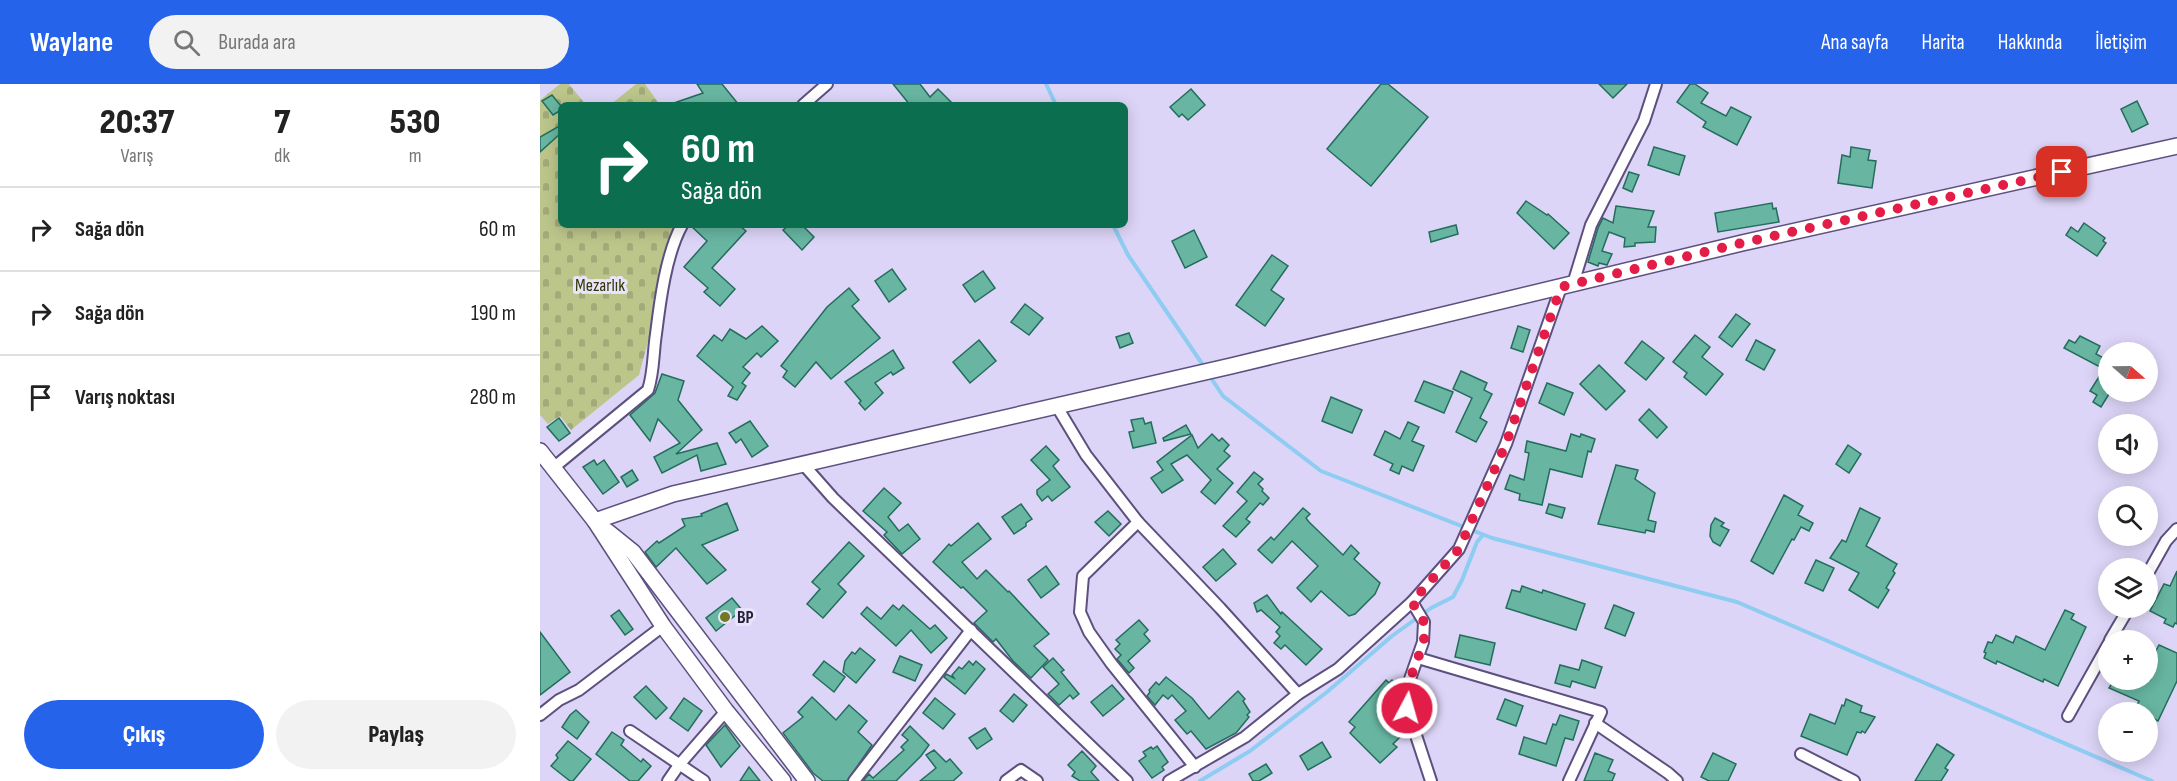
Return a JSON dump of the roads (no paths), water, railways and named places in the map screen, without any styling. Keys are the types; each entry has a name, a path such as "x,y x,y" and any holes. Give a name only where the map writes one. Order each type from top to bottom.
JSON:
{"main road":[{"path":"595,521 673,494 1232,366 1742,243 2177,146"},
{"path":"540,452 595,521 663,626 726,711 783,781"},
{"path":"595,521 633,552 807,781"}],"street":[{"path":"806,102 827,84"},
{"path":"1169,781 1245,737 1298,694 1338,669 1414,606 1459,549 1506,444 1591,225 1644,121 1656,84"},
{"path":"553,468 648,390 652,378 656,334 668,265 681,228"},
{"path":"1056,405 1086,455 1138,522 1298,694"},
{"path":"803,464 833,498 1127,781"},
{"path":"1138,522 1083,576 1080,612 1089,632 1111,663 1195,767"},
{"path":"2156,558 2166,541 2177,529"},
{"path":"1414,606 1424,622 1424,642 1410,679 1407,708 1431,781"},
{"path":"540,715 559,700 579,690 663,626"},
{"path":"854,781 971,630"},
{"path":"1418,658 1600,712 1569,781"},
{"path":"2068,716 2098,663"},
{"path":"668,781 726,711"},
{"path":"1596,723 1668,772 1677,781"},
{"path":"630,731 704,781"},
{"path":"1802,754 1854,781"},
{"path":"1006,781 1021,770 1037,781"}],"waterway":[{"path":"1046,84 1055,102"},
{"path":"1114,228 1128,255 1205,368"},
{"path":"1209,375 1223,396 1321,471 1492,538 1737,602 2152,781"},
{"path":"1200,781 1250,751 1327,692 1392,636 1431,608 1453,597 1477,542 1483,535"}],"place":[{"name":"BP","path":"725,617"}],"park label":[{"name":"Mezarlık","path":"600,285"}]}
